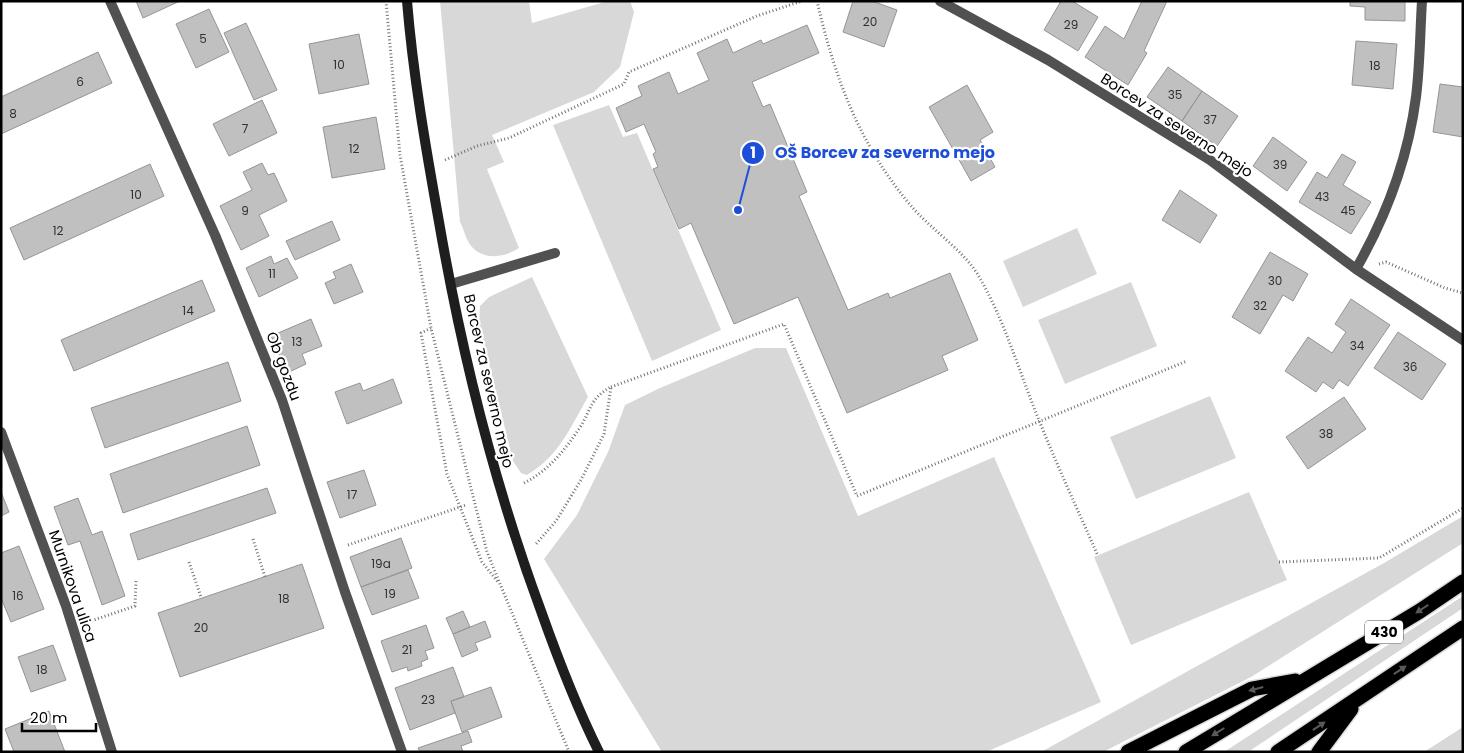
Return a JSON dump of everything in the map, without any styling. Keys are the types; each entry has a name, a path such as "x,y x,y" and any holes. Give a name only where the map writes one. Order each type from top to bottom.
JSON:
{"highway":[{"name":"430","path":"1186,752 1304,679 1420,611 1463,582"},
{"name":"430","path":"1278,752 1463,628"},
{"path":"1128,752 1252,689 1304,679"},
{"path":"1319,752 1360,698"}],"street":[{"name":"Ob gozdu","path":"110,1 215,234 283,403 402,752"},
{"name":"Borcev za severno mejo","path":"408,1 411,45 426,150 463,350 482,429 516,544 581,716 599,752"},
{"name":"Borcev za severno mejo","path":"940,1 1048,60 1210,160 1356,268 1463,340"},
{"path":"1356,268 1375,235 1404,159 1416,96 1422,1"},
{"path":"450,284 555,253"},
{"name":"Murnikova ulica","path":"1,432 73,627 112,752"}],"path":[{"path":"445,160 477,146 509,138 624,84 629,72 757,16 802,1"},
{"path":"817,1 828,50 864,140 890,181 929,226 958,252 977,274 1000,319 1040,422 1098,556"},
{"path":"1356,268 1386,262 1445,288 1463,293"},
{"path":"524,483 541,474 557,457 579,428 597,395 611,387 784,324 857,496 1187,361"},
{"path":"430,328 421,333 447,474 463,505 482,562 500,584"},
{"path":"532,548 556,521 581,480 604,434 611,387"},
{"path":"332,550 463,505"},
{"path":"1279,562 1379,558 1463,508"},
{"path":"253,539 265,578"},
{"path":"189,562 201,598"},
{"path":"73,627 135,606 136,581"}],"shaded area":[{"path":"440,1 529,1 532,23 608,1 630,1 634,12 620,67 594,92 492,135 504,162 487,169 519,248 508,254 489,256 477,251 468,242 460,222"},
{"path":"609,105 623,137 637,133 721,330 652,361 553,125"},
{"path":"1077,228 1097,274 1023,307 1003,261"},
{"path":"532,277 588,397 556,450 548,459 527,475 521,473 513,461 479,323 480,306 489,297"},
{"path":"1131,282 1157,346 1065,384 1038,320"},
{"path":"755,348 786,348 858,516 994,457 1101,702 986,752 662,752 544,559 577,515 608,452 625,405 660,388"},
{"path":"1210,396 1236,458 1136,499 1110,437"},
{"path":"1249,492 1287,580 1131,645 1094,557"},
{"path":"1463,516 1463,543 1251,677 1103,752 1041,752 1384,563"},
{"path":"1463,596 1463,608 1248,752 1224,752"},
{"path":"1463,727 1463,752 1424,752"}],"building":[{"path":"136,1 180,1 143,18"},
{"path":"853,1 872,1 897,10 884,47 843,32"},
{"path":"1061,1 1072,1 1098,17 1078,51 1044,30"},
{"path":"1142,1 1167,1 1144,51 1147,53 1128,85 1085,57 1105,26 1124,39"},
{"path":"1350,1 1405,1 1405,21 1365,20 1365,7 1350,6"},
{"path":"209,9 229,52 196,68 176,24"},
{"path":"246,23 277,90 254,100 224,33"},
{"path":"807,25 819,53 752,82 763,107 770,104 807,192 799,196 848,310 888,293 890,298 950,273 978,340 942,356 948,370 847,413 798,297 734,324 691,223 679,229 653,169 658,167 653,154 656,152 644,124 626,132 616,108 642,96 638,86 669,72 678,94 709,80 697,53 727,39 733,53 761,40 763,44"},
{"path":"359,34 369,84 319,94 309,44"},
{"path":"1356,41 1397,44 1393,89 1352,85"},
{"path":"98,52 112,83 1,134 1,97"},
{"path":"1168,67 1202,91 1182,121 1147,97"},
{"path":"1440,84 1463,87 1463,137 1433,132"},
{"path":"967,85 993,132 980,140 995,167 971,181 929,107"},
{"path":"1202,91 1238,116 1217,146 1182,121"},
{"path":"262,100 277,133 229,156 213,124"},
{"path":"376,117 385,169 332,178 323,127"},
{"path":"1273,137 1307,162 1287,191 1253,166"},
{"path":"1342,154 1356,162 1343,185 1371,202 1351,234 1299,202 1317,172 1327,178"},
{"path":"262,163 268,175 274,173 287,201 259,215 269,236 241,250 220,206 252,190 243,172"},
{"path":"150,164 164,196 24,260 10,228"},
{"path":"1180,190 1217,215 1200,243 1162,220"},
{"path":"332,221 340,240 295,260 286,241"},
{"path":"1270,252 1308,274 1293,301 1283,295 1260,334 1232,317"},
{"path":"271,256 274,264 287,258 298,278 259,297 246,268"},
{"path":"351,264 363,292 334,304 325,283 336,278 333,272"},
{"path":"202,280 215,311 74,371 61,340"},
{"path":"1351,299 1390,325 1348,386 1339,380 1333,389 1323,382 1316,392 1285,371 1308,337 1332,353 1346,332 1335,324"},
{"path":"311,319 322,346 302,354 306,364 287,373 271,336"},
{"path":"1398,332 1446,364 1422,400 1374,368"},
{"path":"228,362 241,401 105,448 91,408"},
{"path":"393,379 402,403 347,424 335,392 360,383 363,391"},
{"path":"1344,397 1366,429 1308,469 1286,437"},
{"path":"247,426 260,465 123,513 110,474"},
{"path":"364,470 376,505 340,518 327,482"},
{"path":"267,488 276,513 138,560 130,534"},
{"path":"1,492 9,512 1,516"},
{"path":"78,498 92,535 102,531 125,596 102,605 80,541 68,545 54,507"},
{"path":"401,538 412,568 361,587 350,557"},
{"path":"19,546 44,609 11,622 1,598 1,553"},
{"path":"302,564 324,628 180,677 158,613"},
{"path":"408,570 419,598 372,615 361,587"},
{"path":"463,611 470,627 453,634 446,618"},
{"path":"485,621 491,637 475,643 478,650 462,657 453,634"},
{"path":"426,625 434,648 425,651 428,659 421,662 422,666 408,671 407,667 392,672 381,641"},
{"path":"53,645 66,680 31,692 18,657"},
{"path":"453,667 464,697 451,701 455,713 410,730 395,688"},
{"path":"491,687 502,717 462,732 451,701"},
{"path":"49,711 65,752 14,752 5,729"},
{"path":"468,731 472,742 461,746 463,752 420,752 418,748"}],"place":[{"name":"OŠ Borcev za severno mejo","path":"738,210"}]}
